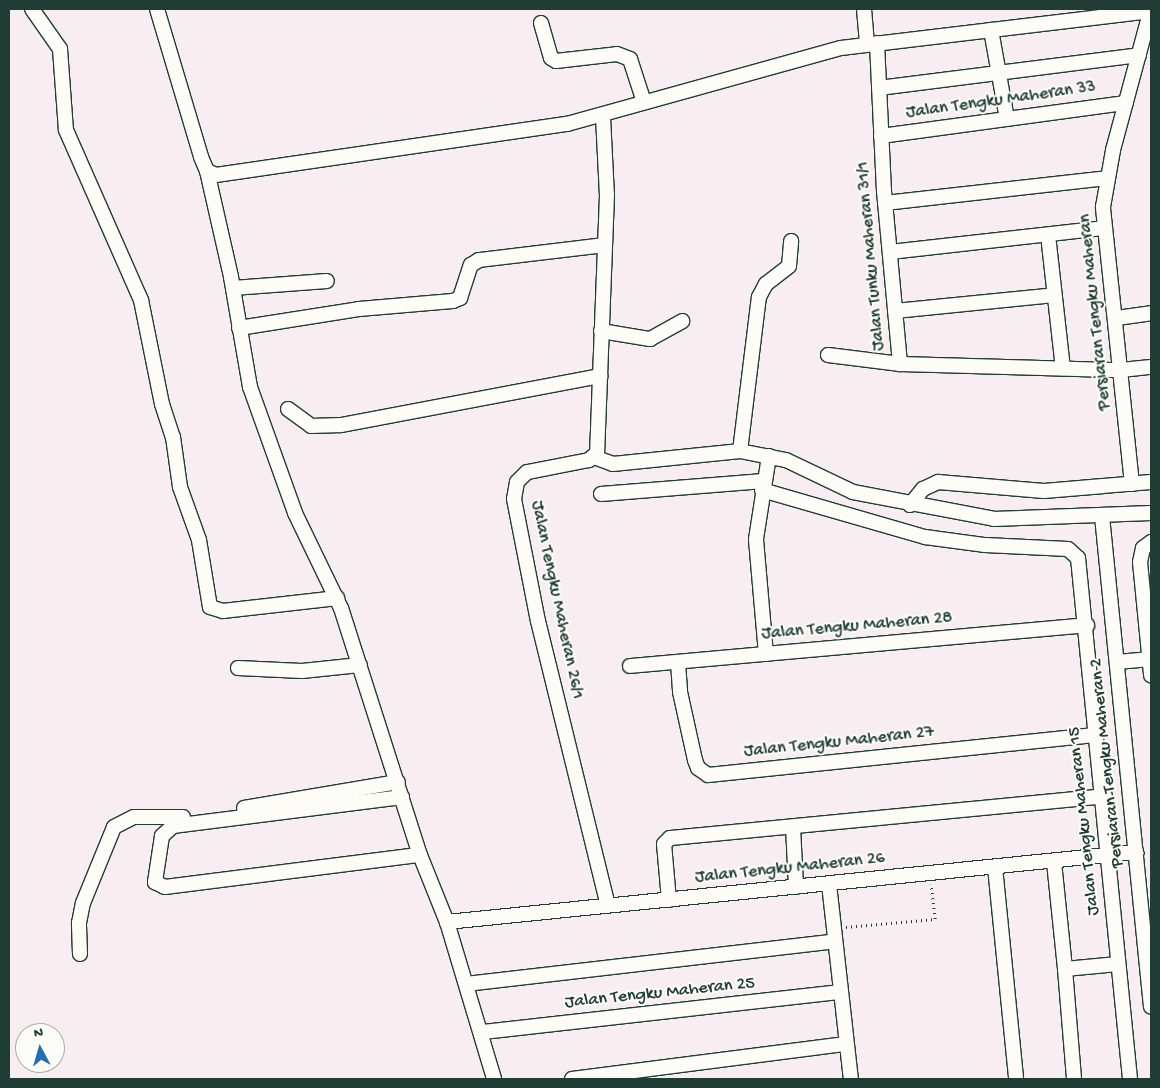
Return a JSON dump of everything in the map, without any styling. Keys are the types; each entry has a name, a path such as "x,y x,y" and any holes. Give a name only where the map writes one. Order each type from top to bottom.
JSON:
{"street":[{"path":"32,9 60,49 66,130 141,300 162,404 173,437 180,487 199,540 210,608 223,611 337,598"},
{"path":"157,9 207,171 233,288 250,387 295,514 337,598 420,855 447,922 483,1032 494,1079"},
{"name":"Jalan Tunku Maheran 31/1","path":"864,9 879,88 885,203 900,364 1121,370 1151,367"},
{"path":"207,171 222,175 322,162 603,117 644,102 741,73 872,44 991,30 1151,16"},
{"name":"Persiaran Tengku Maheran","path":"1132,484 1117,318 1103,228 1107,178 1138,55 1151,16"},
{"path":"541,22 550,58 556,61 617,54 630,59 644,102"},
{"path":"991,30 1007,119"},
{"path":"879,88 1138,55"},
{"name":"Jalan Tengku Maheran 33","path":"881,136 1126,103"},
{"path":"603,117 607,195 601,331 599,445 594,458 613,464 740,451 769,456 807,468 853,492 910,505 994,519 1151,513"},
{"path":"885,203 1107,178"},
{"path":"890,252 1103,228"},
{"path":"1048,235 1063,368"},
{"path":"740,451 759,297 766,284 789,266 791,241"},
{"path":"239,328 359,309 453,301 460,298 472,265 479,260 604,245"},
{"path":"233,288 327,281"},
{"path":"895,311 1054,296"},
{"path":"1117,318 1151,314"},
{"path":"601,331 650,338 682,321"},
{"path":"828,355 900,364"},
{"path":"288,409 311,426 332,426 600,376"},
{"path":"766,654 756,539 769,456"},
{"name":"Jalan Tengku Maheran 26/1","path":"594,458 527,472 517,482 514,499 538,621 608,906"},
{"path":"910,505 923,489 938,482 1007,490 1151,482"},
{"path":"601,494 763,485"},
{"name":"Jalan Tengku Maheran 15","path":"763,485 926,537 985,545 1068,548 1078,558 1087,625 1095,736 1105,796 1108,856 1130,1079"},
{"name":"Persiaran Tengku Maheran 2","path":"1102,516 1151,1007"},
{"path":"1151,542 1140,554 1147,596 1151,675"},
{"name":"Jalan Tengku Maheran 28","path":"630,666 1087,625"},
{"path":"1117,662 1151,659"},
{"name":"Jalan Tengku Maheran 27","path":"678,662 680,692 695,760 698,768 708,775 1095,736"},
{"path":"238,668 302,672 360,665"},
{"path":"80,954 79,923 83,903 120,822 134,817 189,817 398,782"},
{"path":"669,900 666,840 1105,796"},
{"path":"402,797 173,826 162,836 155,882 164,887 420,855"},
{"path":"793,827 796,887"},
{"name":"Jalan Tengku Maheran 26","path":"447,922 995,868 1136,852"},
{"path":"1054,862 1074,1079"},
{"path":"995,868 1016,1079"},
{"path":"829,884 850,1079"},
{"path":"466,984 835,941"},
{"path":"1065,969 1118,964"},
{"name":"Jalan Tengku Maheran 25","path":"483,1032 841,992"},
{"path":"572,1079 846,1044"}],"path":[{"path":"842,927 935,919 930,874"}]}
